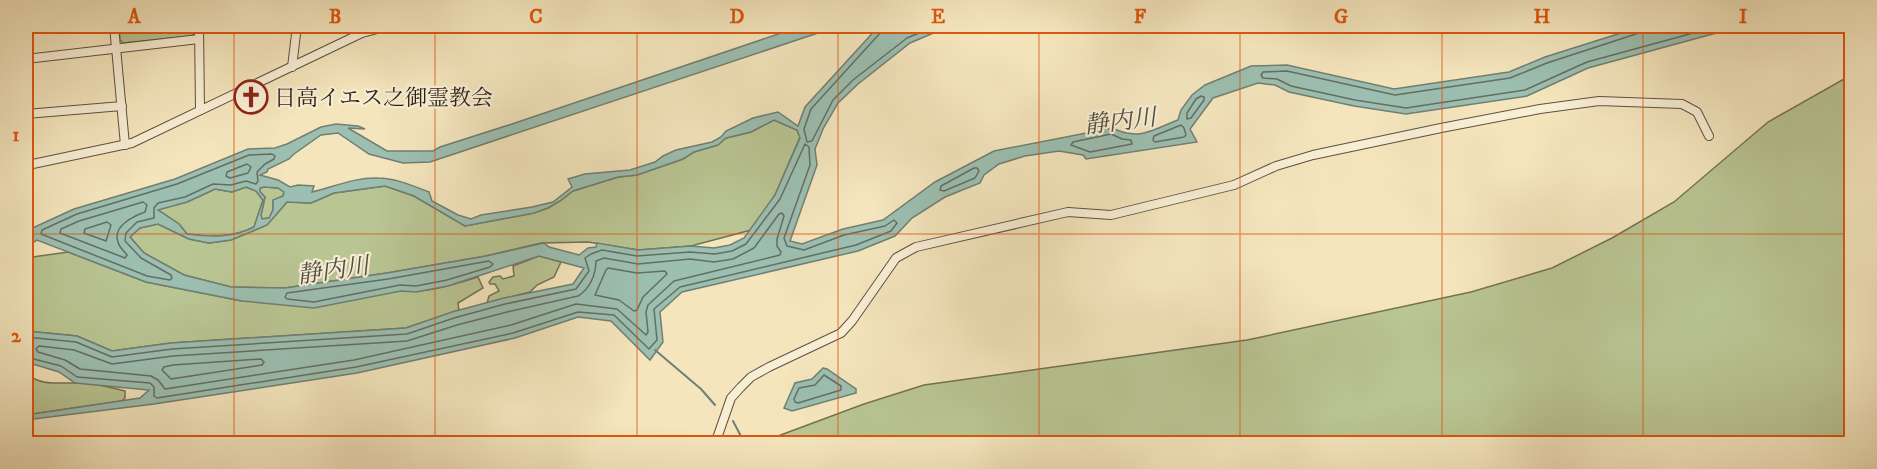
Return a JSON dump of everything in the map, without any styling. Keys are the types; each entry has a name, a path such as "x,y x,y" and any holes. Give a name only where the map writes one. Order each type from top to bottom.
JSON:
{"street":[{"path":"114,26 125,145"},
{"path":"199,26 200,110"},
{"path":"292,67 297,26"},
{"path":"26,137 27,166 125,145 362,33 390,26"},
{"path":"26,59 199,39"},
{"path":"715,444 731,398 751,377 841,333 896,258 916,247 1068,212 1111,215 1234,185 1276,166 1313,155 1540,109 1599,101 1682,104 1696,112 1709,136"},
{"path":"26,114 122,106"}],"green space":[{"path":"119,26 195,26 195,33 192,36 123,43 120,40"},
{"path":"1851,75 1851,443 769,443 778,436 864,404 924,385 1247,340 1471,292 1552,268 1612,238 1674,202 1768,122"},
{"path":"774,120 797,130 800,137 775,195 751,230 691,246 638,250 588,242 541,243 486,256 285,288 231,287 184,275 144,253 130,237 140,228 158,224 189,239 209,243 231,240 267,225 287,202 311,203 334,193 385,186 414,196 465,226 548,208 573,191 618,177 637,175 683,159 694,152 717,145 726,138 751,132"},
{"path":"246,187 256,191 263,200 254,227 230,235 187,234 179,224 157,209 187,202 215,189 232,192"},
{"path":"260,188 278,188 284,192 283,196 273,201 273,210 269,218 262,219 265,197 260,192"},
{"path":"68,252 146,282 242,301 430,290 478,277 483,288 458,303 459,310 406,328 171,343 112,351 77,336 26,331 26,258"},
{"path":"539,256 561,262 554,277 537,285 530,292 487,303 489,296 499,291 495,284 489,282 493,277 500,276 503,279 514,276 513,266"},
{"path":"26,372 38,381 88,383 125,391 125,398 122,401 26,415"}],"water":[{"path":"802,26 839,26 430,162 403,163 369,154 338,133 321,135 289,159 260,175 278,180 290,187 314,186 312,192 361,179 391,179 429,192 432,201 458,215 471,219 481,215 532,207 553,202 572,187 568,179 585,174 630,170 655,162 676,150 712,142 726,131 753,118 778,112 798,126 805,107 879,26 950,26 910,43 838,103 815,149 817,165 790,241 802,244 843,229 883,220 935,182 994,151 1112,128 1130,134 1146,133 1178,120 1181,110 1192,95 1205,85 1251,66 1287,65 1394,89 1509,72 1545,57 1643,26 1742,26 1588,68 1527,96 1406,114 1354,106 1289,92 1275,85 1258,83 1213,98 1190,129 1197,142 1086,159 1083,155 1059,151 1025,156 999,164 984,175 980,183 945,197 912,218 895,236 858,251 682,292 660,312 663,342 650,360 611,321 578,317 515,338 357,373 154,404 26,420 26,415 140,398 149,390 75,383 59,372 26,362 26,331 77,336 112,351 171,343 406,328 452,312 504,298 573,284 584,268 539,256 448,286 416,292 401,291 314,308 242,301 146,282 37,240 26,247 26,231 74,209 175,179 248,149 275,148 321,127 336,124 358,126 365,129 348,128 387,151 433,151","holes":["774,120 797,130 800,138 775,195 744,238 730,245 714,248 691,246 638,250 597,243 596,247 588,248 579,255 549,247 544,243 486,256 285,288 231,287 184,275 144,253 130,237 140,228 158,224 189,239 209,243 231,240 267,225 287,202 311,203 334,193 385,186 414,196 465,226 534,213 548,208 573,191 618,177 637,175 718,145 726,138 751,132","246,187 256,191 263,200 254,227 246,231 213,236 187,234 179,224 158,210 187,202 215,189 232,192","260,188 278,188 284,192 283,196 273,200 273,210 269,218 262,219 265,197 260,192"]},
{"path":"823,368 856,389 856,393 792,411 784,408 795,383 812,379"}],"waterway":[{"path":"655,350 701,389 715,405"},
{"path":"733,421 745,444"}],"place":[{"name":"日高イエス之御霊教会","path":"251,97"}],"water label":[{"name":"静内川","path":"1120,121"},
{"name":"静内川","path":"333,270"}]}
